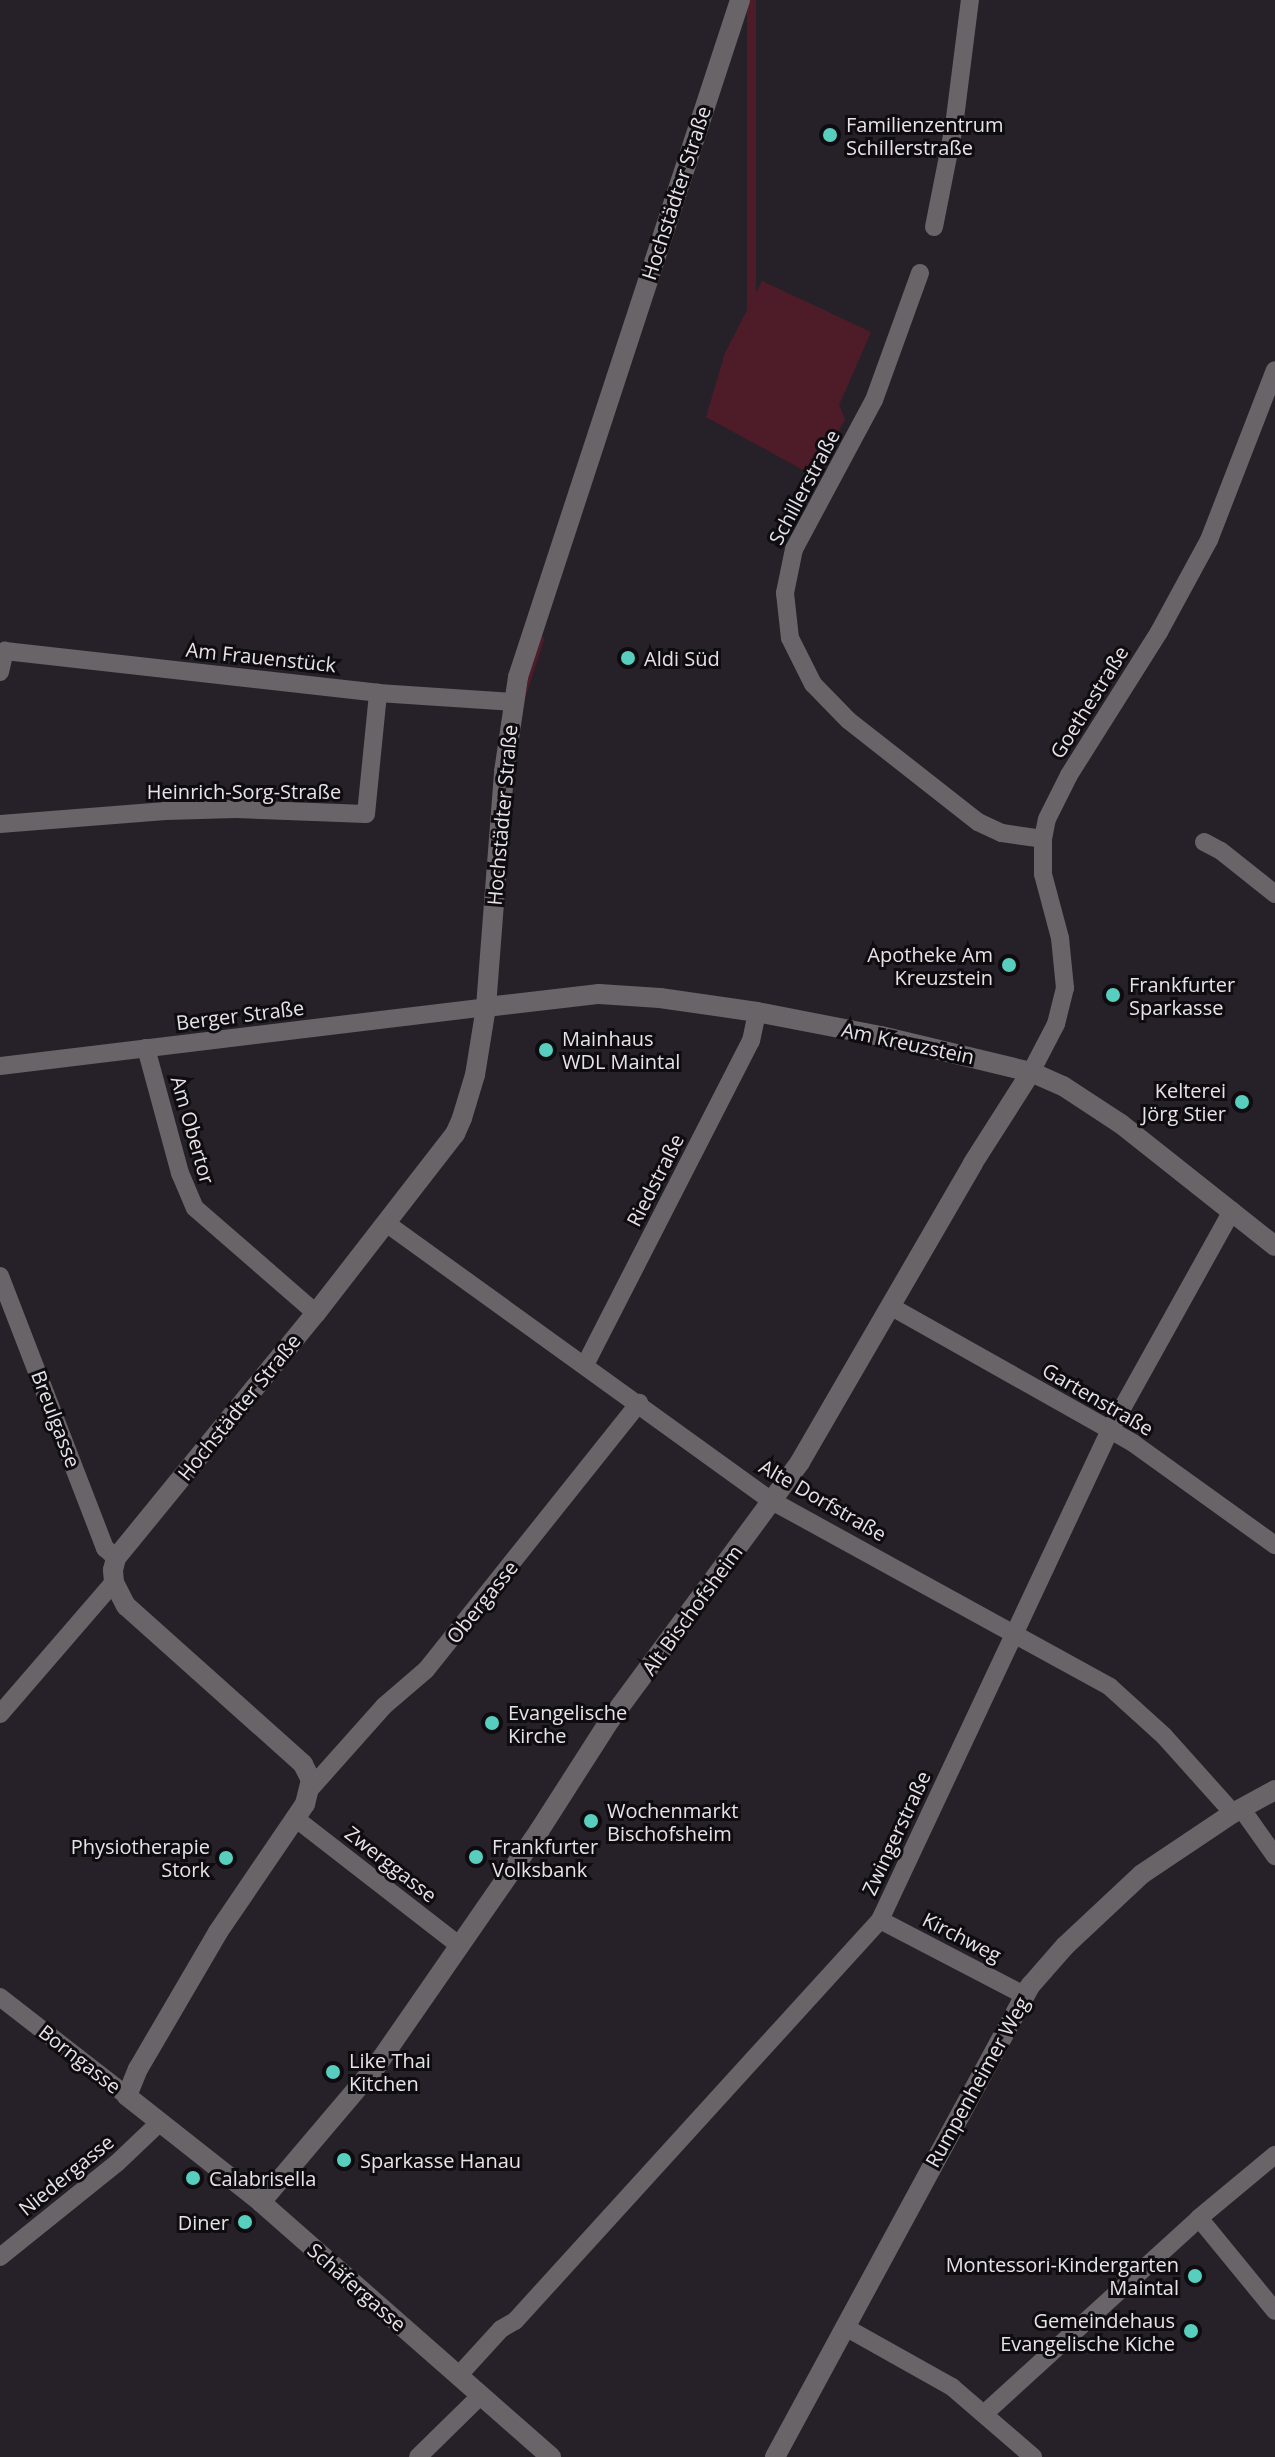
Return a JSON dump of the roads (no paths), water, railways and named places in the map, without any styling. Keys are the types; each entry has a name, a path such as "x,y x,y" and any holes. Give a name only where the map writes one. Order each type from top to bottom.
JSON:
{"street":[{"name":"Hochstädter Straße","path":"121,1552 316,1313 455,1134 475,1075 486,1007 512,702 547,579 740,0"},
{"path":"934,227 954,126 970,0"},
{"name":"Schillerstraße","path":"920,273 900,338 874,400 794,549 785,593 788,627 794,650 813,684 848,720 978,822 995,831 1043,839"},
{"name":"Goethestraße","path":"1031,1072 1056,1024 1065,988 1060,938 1046,892 1043,839 1053,805 1159,632 1209,540 1275,370"},
{"name":"Am Frauenstück","path":"0,672 5,651 378,693 512,702"},
{"name":"Heinrich-Sorg-Straße","path":"0,824 179,810 366,814 378,693"},
{"path":"1204,842 1221,851 1275,894"},
{"name":"Am Kreuzstein","path":"486,1007 599,994 757,1012 881,1036 1031,1072 1063,1086 1121,1124 1275,1246"},
{"name":"Berger Straße","path":"0,1066 486,1007"},
{"name":"Riedstraße","path":"585,1365 751,1041 757,1012"},
{"name":"Am Obertor","path":"146,1048 180,1173 195,1208 316,1313"},
{"name":"Alt Bischofsheim","path":"261,2202 377,2065 610,1720 800,1462 987,1139 1031,1072"},
{"name":"Zwingerstraße","path":"459,2375 501,2329 515,2321 880,1920 1110,1430 1232,1211"},
{"name":"Alte Dorfstraße","path":"386,1223 772,1501 1013,1632 1125,1698 1237,1810 1275,1856"},
{"name":"Breulgasse","path":"0,1276 5,1302 105,1548 121,1552"},
{"name":"Gartenstraße","path":"890,1306 1110,1430 1275,1545"},
{"name":"Obergasse","path":"127,2096 138,2069 218,1932 295,1818 311,1788 384,1706 426,1670 639,1403"},
{"path":"0,1714 114,1582 121,1552"},
{"path":"114,1582 126,1606 303,1764 309,1771 311,1788"},
{"name":"Rumpenheimer Weg","path":"775,2457 1024,1995 1065,1946 1142,1874 1237,1810 1275,1790"},
{"name":"Zwerggasse","path":"295,1818 460,1946"},
{"name":"Kirchweg","path":"880,1920 1024,1995"},
{"name":"Borngasse","path":"0,1997 127,2096 158,2124"},
{"name":"Schäfergasse","path":"158,2124 261,2202 551,2457"},
{"name":"Niedergasse","path":"0,2257 126,2155 158,2124"},
{"path":"985,2413 1199,2218 1275,2155"},
{"path":"1199,2218 1275,2311"},
{"path":"845,2327 931,2373 985,2413 1033,2457"},
{"path":"418,2457 481,2395"}],"place":[{"name":"Familienzentrum Schillerstraße","path":"830,135"},
{"name":"Aldi Süd","path":"628,658"},
{"name":"Apotheke Am Kreuzstein","path":"1009,965"},
{"name":"Frankfurter Sparkasse","path":"1113,995"},
{"name":"Mainhaus WDL Maintal","path":"546,1050"},
{"name":"Kelterei Jörg Stier","path":"1242,1102"},
{"name":"Evangelische Kirche","path":"492,1723"},
{"name":"Wochenmarkt Bischofsheim","path":"591,1821"},
{"name":"Frankfurter Volksbank","path":"476,1857"},
{"name":"Physiotherapie Stork","path":"226,1858"},
{"name":"Like Thai Kitchen","path":"333,2072"},
{"name":"Sparkasse Hanau","path":"344,2160"},
{"name":"Calabrisella","path":"193,2178"},
{"name":"Diner","path":"245,2222"},
{"name":"Montessori-Kindergarten Maintal","path":"1195,2276"},
{"name":"Gemeindehaus Evangelische Kiche","path":"1191,2331"}]}
